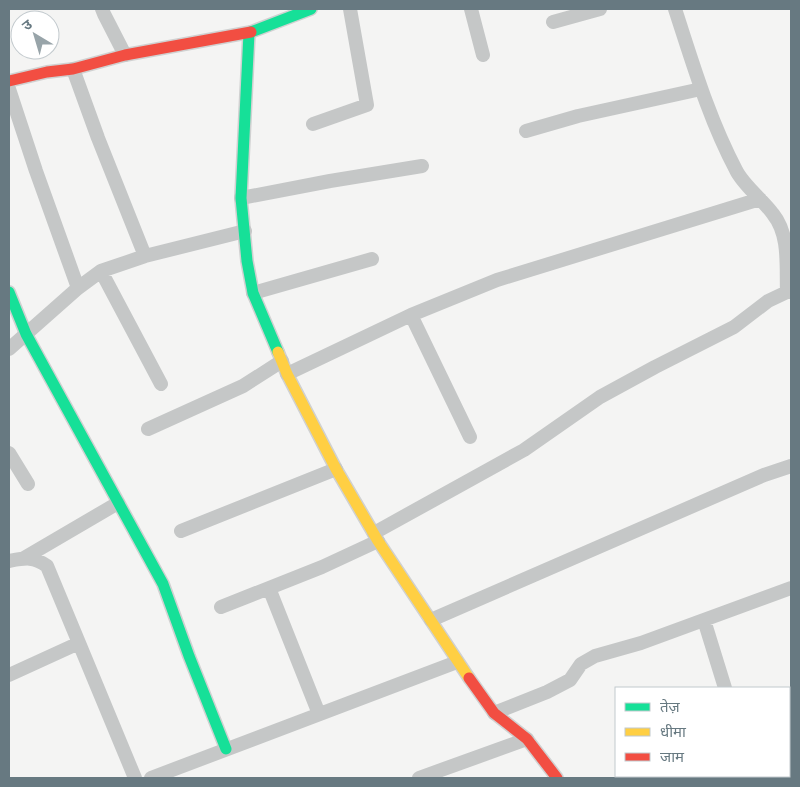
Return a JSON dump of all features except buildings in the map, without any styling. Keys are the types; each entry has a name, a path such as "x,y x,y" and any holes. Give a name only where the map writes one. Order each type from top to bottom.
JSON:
{"street":[{"path":"102,9 125,56"},
{"path":"313,124 367,106 350,9"},
{"path":"471,9 483,55"},
{"path":"553,22 600,9"},
{"path":"222,607 322,567 376,537 524,450 600,397 734,327 768,301 789,292 785,243 781,227 774,214 737,173 712,120 675,9"},
{"path":"9,82 48,72 74,69 125,56 249,33 306,10"},
{"path":"249,33 241,198 246,231 247,261 254,293 284,368 336,469 376,537 457,662 494,713 527,739 557,778"},
{"path":"74,69 98,138 145,256"},
{"path":"9,89 78,288"},
{"path":"526,131 578,116 701,89"},
{"path":"241,198 422,166"},
{"path":"148,429 284,368 497,280 760,199"},
{"path":"9,349 100,271 145,256 246,231"},
{"path":"254,293 372,259"},
{"path":"100,271 161,384"},
{"path":"9,292 26,334 163,584 226,749"},
{"path":"411,315 470,438"},
{"path":"9,453 28,484"},
{"path":"431,620 764,475 791,466"},
{"path":"181,532 336,469"},
{"path":"9,562 24,558 118,503"},
{"path":"24,558 38,560 46,566 134,778"},
{"path":"269,588 319,714"},
{"path":"494,713 547,692 570,680 582,664 595,656 641,643 791,588"},
{"path":"704,620 725,687"},
{"path":"9,675 79,643"},
{"path":"150,778 457,662"},
{"path":"419,778 527,739"}],"traffic: fast":[{"path":"251,32 311,9"},
{"path":"249,33 241,198 247,261 253,293 278,352"},
{"path":"9,292 26,334 163,584 226,749"}],"traffic: slow":[{"path":"278,352 287,374 336,469 378,541 469,678"}],"traffic: jam":[{"path":"9,81 47,72 73,69 125,55 251,32"},
{"path":"469,678 494,713 527,739 557,778"}]}
